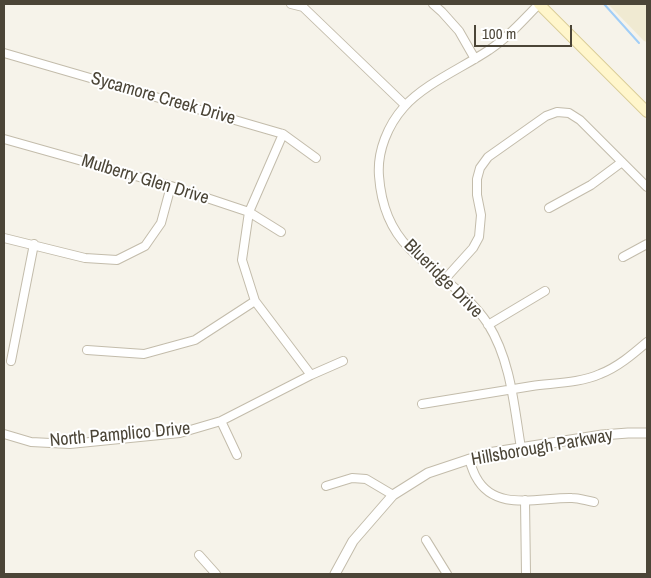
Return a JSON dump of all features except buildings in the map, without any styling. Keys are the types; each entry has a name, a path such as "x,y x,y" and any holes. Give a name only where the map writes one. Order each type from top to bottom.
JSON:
{"main road":[{"path":"539,4 647,112"}],"street":[{"path":"291,4 303,7 406,105"},
{"path":"433,4 459,30 475,59"},
{"name":"Blueridge Drive","path":"521,448 512,389 505,363 488,325 465,296 408,248 397,233 389,220 382,197 379,172 382,147 388,132 406,105 431,85 503,40 539,4"},
{"name":"Sycamore Creek Drive","path":"4,53 284,134 316,158"},
{"path":"445,279 474,248 479,237 481,214 477,195 477,179 480,168 488,157 546,116 558,112 568,113 580,120 647,187"},
{"path":"284,134 249,212 242,260 255,301 311,374"},
{"name":"Mulberry Glen Drive","path":"4,139 171,186 249,212 281,232"},
{"path":"549,208 591,185 622,162"},
{"path":"4,238 85,258 117,260 145,246 161,223 171,186"},
{"path":"11,361 34,244"},
{"path":"623,257 647,244"},
{"path":"488,325 545,291"},
{"path":"87,350 144,354 195,340 255,301"},
{"path":"422,404 584,379 599,375 627,359 647,342"},
{"name":"North Pamplico Drive","path":"4,434 31,442 70,444 180,433 221,421 311,374 343,361"},
{"path":"221,421 237,455"},
{"name":"Hillsborough Parkway","path":"335,574 353,542 393,495 428,473 488,454 602,435 647,433"},
{"path":"469,459 483,487 499,498 508,500 573,498 594,502"},
{"path":"326,486 352,478 366,479 393,495"},
{"path":"525,500 526,574"},
{"path":"426,540 446,574"},
{"path":"199,556 216,574"}],"shaded area":[{"path":"608,4 647,4 647,42 644,41"}],"waterway":[{"path":"604,4 639,43"}]}
